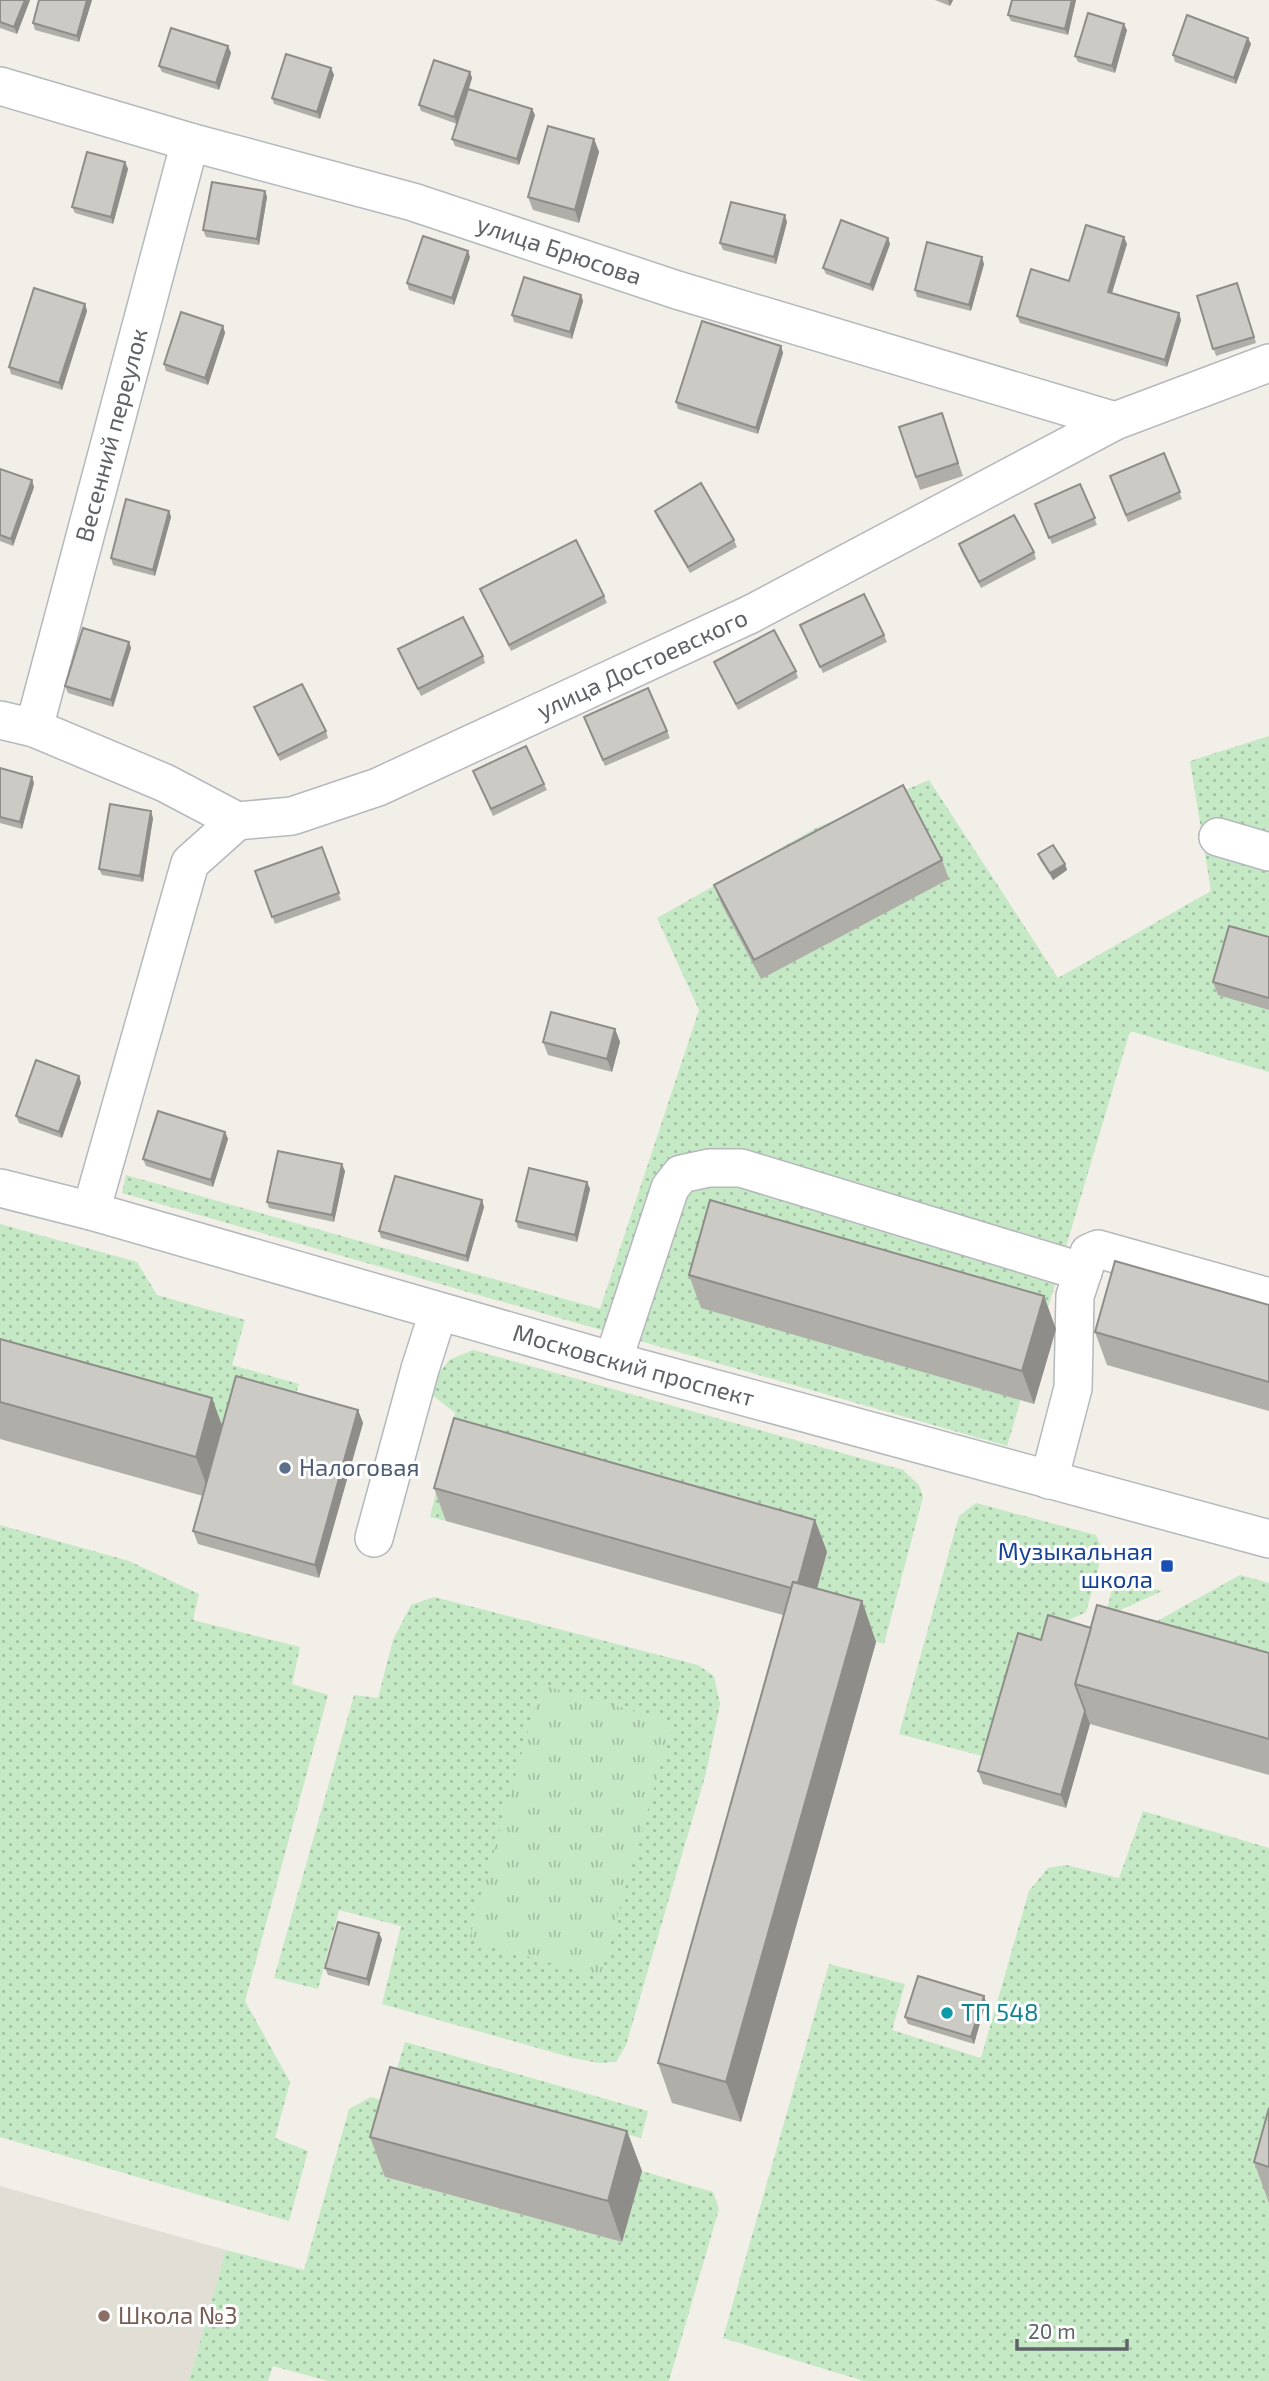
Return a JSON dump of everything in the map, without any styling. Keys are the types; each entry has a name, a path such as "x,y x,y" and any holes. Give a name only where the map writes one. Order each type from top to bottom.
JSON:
{"street":[{"name":"улица Брюсова","path":"0,86 190,142 413,202 677,290 1115,421"},
{"name":"Весенний переулок","path":"17,724 190,142"},
{"name":"улица Достоевского","path":"237,821 292,816 378,787 751,614 1115,421 1269,363"},
{"path":"17,724 165,783 237,821 190,863 91,1211"},
{"path":"1218,837 1269,852"},
{"path":"613,1362 670,1188 681,1174 709,1168 741,1168 1083,1272"},
{"name":"Московский проспект","path":"0,1188 91,1211 613,1362 1269,1539"},
{"path":"1049,1479 1073,1388 1075,1296 1089,1253 1098,1249 1269,1297"},
{"path":"374,1538 438,1312"}],"shaded area":[{"name":"Школа №3","path":"0,2186 226,2250 189,2381 0,2381"}],"green space":[{"path":"1269,736 1269,1072 1130,1031 1007,1446 122,1193 126,1175 600,1309 699,1010 657,918 816,828 929,780 1058,978 1211,891 1190,761"},
{"path":"0,1224 137,1262 157,1295 245,1320 232,1365 299,1384 293,1403 227,1439 0,1375"},
{"path":"473,1350 903,1470 919,1485 923,1497 884,1644 808,1622 827,1552 466,1451 446,1521 430,1517 455,1413 426,1390 449,1360"},
{"path":"976,1503 1096,1535 1103,1551 1086,1612 1052,1628 990,1758 899,1734 959,1516"},
{"path":"0,1525 129,1561 199,1594 193,1620 300,1647 292,1684 328,1695 245,2001 290,2082 275,2138 308,2151 289,2221 0,2137"},
{"path":"1240,1575 1269,1583 1269,1690 1112,1646"},
{"path":"1115,1578 1162,1591 1105,1617"},
{"path":"434,1597 698,1665 714,1676 720,1704 706,1773 626,2045 616,2062 599,2063 573,2058 382,2004 401,1926 339,1910 318,1989 274,1978 354,1695 378,1698 393,1640 411,1605"},
{"path":"541,1685 673,1722 600,1977 469,1940"},
{"path":"1143,1811 1269,1848 1269,2381 864,2381 723,2338 829,1964 905,1984 892,2030 981,2058 1029,1891 1048,1868 1066,1865 1119,1878"},
{"path":"405,2042 648,2111 641,2138 396,2072"},
{"path":"371,2097 404,2107 385,2177 622,2242 642,2171 713,2192 719,2209 669,2381 328,2381 273,2366 268,2381 189,2381 226,2250 304,2270 349,2109"}],"building":[{"path":"0,0 25,0 14,27 0,22"},
{"path":"39,0 87,0 77,36 33,23"},
{"path":"1012,0 1072,0 1065,29 1008,15"},
{"path":"1088,13 1124,24 1112,66 1075,56"},
{"path":"1187,15 1248,38 1234,78 1173,55"},
{"path":"171,28 228,46 216,83 159,66"},
{"path":"286,54 331,68 317,112 272,98"},
{"path":"434,60 470,72 454,117 419,105"},
{"path":"468,89 532,109 517,159 452,139"},
{"path":"548,126 594,139 575,210 528,197"},
{"path":"87,152 125,162 111,217 72,207"},
{"path":"212,182 265,191 257,239 203,230"},
{"path":"731,202 785,215 774,257 720,243"},
{"path":"841,220 888,238 870,285 823,268"},
{"path":"1086,225 1124,237 1108,292 1179,313 1165,360 1017,316 1031,269 1069,281"},
{"path":"423,236 468,251 452,298 407,283"},
{"path":"927,242 982,257 969,305 915,290"},
{"path":"524,277 581,295 570,332 512,315"},
{"path":"1237,283 1254,337 1213,349 1197,296"},
{"path":"34,288 85,304 59,383 9,367"},
{"path":"181,312 223,326 205,378 164,364"},
{"path":"702,321 781,346 756,428 676,402"},
{"path":"942,413 958,463 916,477 899,427"},
{"path":"1164,453 1180,492 1126,515 1110,476"},
{"path":"0,469 32,480 11,539 0,535"},
{"path":"701,483 734,540 688,567 655,511"},
{"path":"1080,484 1095,518 1049,538 1035,504"},
{"path":"126,499 169,511 153,570 111,558"},
{"path":"1014,515 1034,552 979,582 959,544"},
{"path":"576,540 604,596 509,645 480,589"},
{"path":"864,594 884,635 820,667 800,625"},
{"path":"463,617 483,656 418,689 398,649"},
{"path":"83,628 129,642 111,700 65,686"},
{"path":"774,630 796,671 736,704 714,662"},
{"path":"302,684 326,731 278,755 254,707"},
{"path":"648,688 667,731 603,760 584,717"},
{"path":"526,746 544,784 491,809 473,771"},
{"path":"0,768 32,777 20,822 0,817"},
{"path":"903,785 942,860 754,960 714,885"},
{"path":"110,804 151,811 140,876 99,869"},
{"path":"1053,845 1065,864 1050,873 1038,854"},
{"path":"322,847 339,893 272,917 255,871"},
{"path":"1229,926 1269,937 1269,998 1213,982"},
{"path":"551,1012 615,1029 607,1059 543,1042"},
{"path":"36,1060 79,1076 59,1132 16,1116"},
{"path":"158,1111 225,1132 211,1180 143,1159"},
{"path":"278,1151 342,1164 332,1215 267,1202"},
{"path":"529,1168 587,1182 575,1235 516,1221"},
{"path":"395,1176 482,1200 466,1256 379,1231"},
{"path":"710,1200 1044,1296 1022,1371 689,1275"},
{"path":"1115,1261 1269,1305 1269,1382 1095,1332"},
{"path":"0,1339 212,1398 196,1457 0,1402"},
{"name":"Налоговая","path":"236,1376 358,1410 315,1565 193,1531"},
{"path":"454,1418 815,1520 798,1583 793,1582 791,1588 434,1488"},
{"path":"793,1582 862,1601 726,2082 658,2063"},
{"path":"1097,1605 1269,1653 1269,1739 1075,1684"},
{"path":"1048,1615 1091,1628 1075,1684 1085,1711 1061,1795 978,1771 1018,1633 1041,1640"},
{"path":"338,1922 379,1933 367,1979 325,1968"},
{"name":"ТП 548","path":"918,1976 984,1996 971,2037 905,2017"},
{"path":"390,2067 627,2131 608,2201 370,2137"},
{"path":"1269,2108 1269,2167 1254,2162"}],"place":[{"name":"Налоговая","path":"285,1468"},
{"name":"Музыкальная школа","path":"1167,1566"},
{"name":"ТП 548","path":"947,2013"},
{"name":"Школа №3","path":"104,2316"}]}
